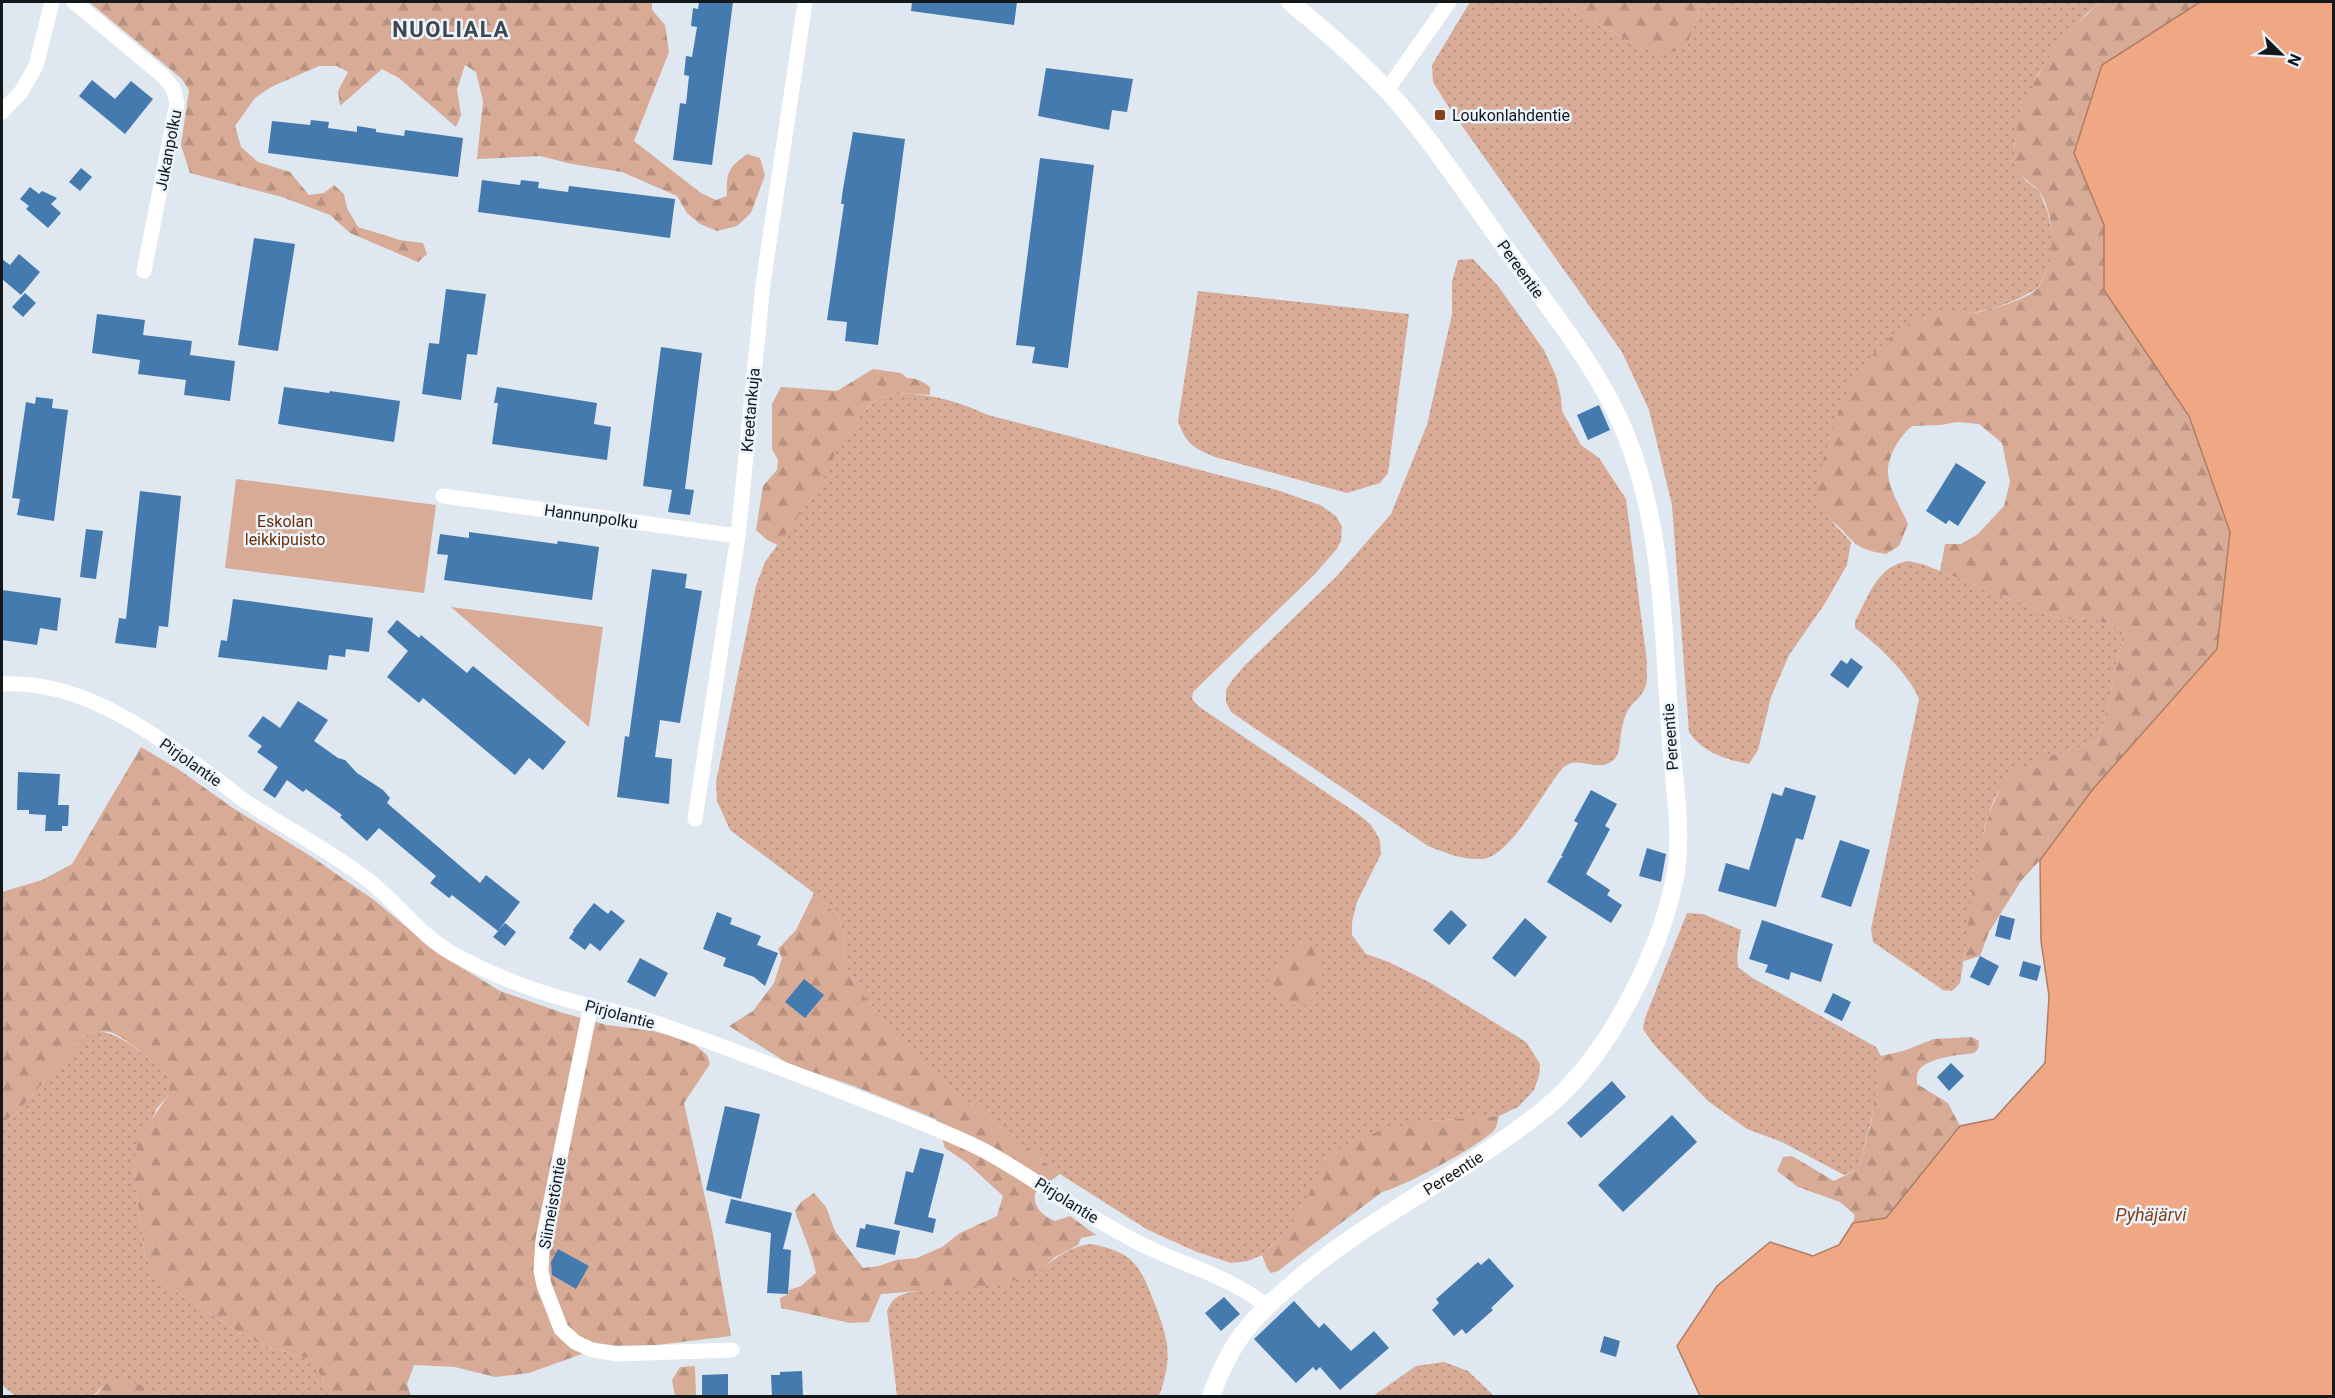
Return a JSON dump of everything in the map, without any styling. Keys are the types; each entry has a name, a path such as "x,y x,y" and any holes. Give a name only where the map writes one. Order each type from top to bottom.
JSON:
{"street":[{"path":"2,112 21,92 36,66 52,2"},
{"name":"Jukanpolku","path":"74,2 163,76 173,88 177,103 144,271"},
{"name":"Kreetankuja","path":"695,819 738,536 762,284 805,2"},
{"name":"Pereentie","path":"1211,1396 1228,1357 1242,1335 1267,1306 1352,1236 1469,1164 1527,1123 1566,1090 1594,1057 1634,988 1664,916 1676,867 1677,830 1665,645 1654,544 1644,490 1625,433 1603,390 1572,340 1439,155 1387,90 1358,59 1290,2"},
{"path":"1387,90 1449,2"},
{"name":"Hannunpolku","path":"443,496 738,536"},
{"name":"Pirjolantie","path":"2,684 29,684 58,689 110,709 205,771 245,801 335,856 378,888 408,919 442,948 471,963 556,996 651,1021 720,1045 957,1137 1137,1242 1178,1261 1220,1276 1248,1291 1267,1306"},
{"name":"Siimeistöntie","path":"591,1005 543,1240 541,1270 549,1300 561,1329 567,1336 592,1350 618,1354 732,1350"}],"green space":[{"path":"89,2 652,2 652,10 665,25 669,52 634,141 701,193 716,200 727,196 728,176 732,167 747,154 760,158 765,175 751,213 737,226 717,231 700,224 687,213 677,196 622,172 540,156 477,159 483,101 476,72 465,65 457,90 461,115 456,127 399,78 382,69 340,106 338,91 348,72 337,66 319,66 271,87 255,98 235,126 241,147 258,162 290,172 309,195 324,193 334,185 344,194 347,208 358,227 400,240 423,243 427,254 418,262 350,233 330,215 282,197 190,173 181,145 189,90 182,79"},
{"path":"1470,2 1558,2 1636,45 1686,48 1703,2 2102,2 2086,14 2057,46 2038,74 2014,145 2017,169 2025,180 2039,191 2048,213 2053,241 2050,263 2038,288 2018,299 1995,308 1964,315 1933,313 1823,512 1851,542 1847,565 1824,605 1789,655 1771,697 1758,750 1749,764 1708,750 1689,732 1672,505 1649,410 1622,352 1433,82 1432,65"},
{"path":"1558,2 1703,2 1686,48 1663,54 1636,45"},
{"path":"2102,2 2200,2 2102,65 2074,153 2104,225 2104,290 2189,416 2230,532 2217,649 2093,789 2040,860 2021,881 1989,932 1980,956 1964,961 1978,861 1991,808 2001,788 2013,774 2044,758 2098,740 2105,719 2124,631 2088,618 2062,620 1940,571 1945,544 1961,544 1978,534 2004,506 2010,482 2002,443 1979,424 1957,422 1912,426 1902,437 1893,450 1888,473 1892,491 1908,524 1899,546 1886,554 1868,550 1853,542 1826,516 1818,501 1818,483 1821,465 1840,408 1862,368 1883,344 1908,325 1931,313 1980,312 2025,297 2039,287 2050,255 2050,221 2048,210 2039,191 2021,175 2017,168 2014,155 2015,139 2032,88 2049,57 2072,28"},
{"path":"1473,259 1498,286 1544,350 1556,376 1562,411 1581,445 1599,458 1626,499 1647,662 1646,685 1626,714 1619,751 1615,759 1605,765 1568,764 1556,777 1516,834 1504,847 1482,859 1461,857 1428,846 1231,712 1226,702 1226,690 1245,665 1336,577 1391,514 1427,425 1452,314 1452,281 1458,260"},
{"path":"1198,291 1409,314 1388,473 1380,483 1347,493 1215,457 1201,451 1187,440 1178,421"},
{"path":"873,369 901,373 907,378 919,380 930,387 930,395 898,393 882,397 867,408 839,446 826,473 820,494 810,500 778,545 767,540 756,530 763,486 777,470 778,460 772,449 772,404 781,387 837,391"},
{"path":"898,393 944,399 988,415 1277,490 1320,505 1336,516 1342,527 1341,541 1336,550 1314,575 1193,692 1192,699 1198,706 1371,825 1380,840 1381,854 1357,902 1352,922 1352,935 1366,954 1389,962 1429,982 1526,1042 1540,1064 1539,1076 1534,1090 1518,1107 1499,1116 1431,1121 1302,1208 1290,1228 1262,1255 1248,1261 1231,1263 1197,1252 1148,1230 1060,1174 938,1078 893,1034 856,985 844,962 845,941 839,917 814,893 730,830 717,801 716,782 756,586 765,562 819,491 834,453 848,431 872,404 887,395"},
{"name":"Eskolan leikkipuisto","path":"236,479 436,505 424,593 225,568"},
{"path":"1909,561 1925,565 2062,620 2088,618 2124,631 2105,719 2098,740 2047,758 2022,770 2002,787 1996,796 1984,830 1960,983 1952,991 1943,990 1873,942 1871,929 1919,699 1908,680 1891,660 1855,628 1855,621 1875,583 1882,575 1898,564"},
{"path":"451,607 603,627 589,727"},
{"path":"141,747 312,857 374,900 439,954 500,991 563,1013 607,1025 653,1031 679,1038 694,1044 707,1055 710,1064 684,1103 712,1229 731,1336 657,1345 604,1346 529,1373 495,1377 455,1367 414,1365 407,1384 411,1396 330,1396 313,1360 262,1345 240,1333 166,1285 155,1273 145,1256 134,1160 139,1138 167,1097 170,1087 169,1076 141,1052 110,1032 86,1035 16,1113 2,1123 2,892 42,880 72,864"},
{"path":"814,893 839,917 845,941 844,962 856,985 893,1034 938,1078 1060,1174 1035,1193 1035,1203 1042,1213 1055,1221 1070,1216 1096,1235 1081,1238 1078,1245 1055,1257 1042,1269 1021,1279 983,1286 881,1294 869,1322 850,1323 781,1308 780,1298 788,1294 789,1290 801,1286 816,1273 795,1211 801,1202 814,1193 826,1207 835,1231 863,1268 879,1266 896,1260 917,1258 942,1247 960,1233 997,1216 1003,1196 967,1163 945,1148 936,1119 851,1085 789,1064 729,1026 753,1011 774,983 782,958 778,949 796,930"},
{"path":"1687,913 1703,914 1741,930 1737,957 1738,967 1751,977 1876,1047 1881,1056 1879,1075 1871,1121 1858,1169 1844,1175 1782,1142 1747,1129 1708,1101 1655,1046 1643,1029 1645,1018"},
{"path":"1308,938 1319,956 1321,979 1308,1005 1287,1004 1274,993 1269,980 1275,968"},
{"path":"99,1031 118,1037 145,1055 169,1076 171,1087 167,1097 157,1108 134,1160 145,1256 155,1273 166,1285 240,1333 262,1345 313,1360 330,1396 164,1396 108,1381 93,1396 15,1396 2,1385 2,1123 16,1113 86,1035"},
{"path":"1972,1037 1979,1041 1978,1049 1974,1053 1937,1059 1918,1072 1917,1084 1948,1103 1960,1126 1886,1218 1853,1223 1855,1215 1840,1202 1798,1187 1777,1171 1783,1157 1792,1156 1834,1181 1858,1169 1871,1123 1881,1056 1903,1051 1934,1039"},
{"path":"1499,1116 1495,1129 1475,1145 1423,1174 1382,1192 1278,1271 1271,1273 1267,1268 1262,1255 1295,1220 1323,1166 1343,1147 1363,1137 1408,1125"},
{"path":"1091,1244 1117,1251 1126,1256 1139,1269 1149,1289 1166,1338 1168,1359 1159,1396 897,1396 887,1311 895,1299 907,1293 1042,1269 1065,1252"},
{"path":"1444,1362 1468,1371 1494,1396 1373,1396 1416,1366"},
{"path":"695,1366 696,1396 675,1396 672,1380 680,1367"},
{"path":"126,1379 164,1396 95,1396 108,1381"}],"water":[{"name":"Pyhäjärvi","path":"2200,2 2333,2 2333,1396 1700,1396 1677,1346 1717,1286 1770,1242 1813,1256 1839,1245 1853,1223 1886,1218 1960,1126 1994,1119 2045,1063 2049,996 2041,941 2040,860 2093,789 2217,649 2230,532 2189,416 2104,290 2104,225 2074,153 2102,65"}],"building":[{"path":"699,2 733,2 712,165 673,160 680,103 686,104 689,76 684,75 686,56 692,57 697,27 691,26 693,8 698,9"},
{"path":"912,2 1017,2 1014,25 911,11"},
{"path":"1046,68 1133,79 1127,112 1112,110 1109,130 1038,116"},
{"path":"92,80 115,99 131,81 153,99 125,134 79,96"},
{"path":"311,120 329,122 328,128 357,132 357,126 376,129 376,132 404,136 405,130 463,138 458,177 268,153 272,121 310,125"},
{"path":"853,132 905,139 878,345 845,341 847,322 827,320 844,204 841,204 843,189"},
{"path":"1040,158 1094,165 1068,368 1032,363 1035,347 1016,345"},
{"path":"81,168 92,177 80,191 69,182"},
{"path":"482,180 520,185 521,180 539,182 538,188 568,192 569,186 675,199 670,238 478,212"},
{"path":"30,187 39,194 42,191 57,198 51,204 61,213 48,228 26,209 29,206 20,199"},
{"path":"254,238 295,244 278,351 238,345"},
{"path":"19,254 40,272 21,295 2,279 2,259 10,265"},
{"path":"446,289 486,294 477,355 467,354 461,400 422,394 429,343 439,344"},
{"path":"25,293 36,303 23,317 12,307"},
{"path":"97,314 145,320 143,335 192,341 190,355 235,361 230,401 184,395 186,380 138,374 140,360 92,353"},
{"path":"661,347 702,353 685,489 694,490 690,515 668,512 672,490 643,486"},
{"path":"284,387 400,401 394,442 278,424"},
{"path":"497,387 597,403 594,424 611,427 607,460 492,444 498,403 494,403"},
{"path":"36,397 53,399 52,408 68,410 54,521 17,515 20,499 12,498 26,402 35,404"},
{"path":"1599,405 1610,430 1588,440 1577,415"},
{"path":"1956,463 1986,482 1958,526 1949,520 1946,524 1926,511"},
{"path":"140,491 181,496 168,627 159,626 156,648 115,643 119,618 126,619"},
{"path":"86,529 103,531 96,579 80,577"},
{"path":"469,532 557,544 558,541 599,547 592,600 444,580 448,555 437,554 440,534 469,538"},
{"path":"652,569 687,574 685,588 702,591 680,723 660,720 655,757 672,759 669,804 617,797 625,736 629,737"},
{"path":"2,590 61,598 57,631 40,628 37,645 2,640"},
{"path":"233,599 373,618 369,652 346,649 345,657 329,655 327,670 218,657 221,640 227,641"},
{"path":"397,620 419,638 421,635 467,673 473,666 566,742 543,770 529,758 515,775 423,698 419,703 387,677 408,651 387,632"},
{"path":"1851,658 1863,667 1848,688 1830,675 1841,660 1847,664"},
{"path":"298,701 328,720 314,741 338,758 345,760 357,773 383,790 390,798 387,803 480,883 486,875 520,902 498,931 452,895 449,898 430,883 436,876 379,828 367,841 340,817 342,815 306,789 303,792 287,780 275,798 263,790 278,767 257,752 262,746 248,736 263,716 280,728"},
{"path":"18,772 60,774 58,805 69,805 68,826 62,826 62,831 45,831 46,815 29,814 29,810 17,810"},
{"path":"1785,787 1816,796 1803,840 1796,838 1776,907 1718,891 1726,863 1749,870 1772,793 1782,796"},
{"path":"1591,790 1617,804 1605,826 1610,829 1586,874 1610,890 1607,895 1622,905 1611,923 1547,882 1563,856 1561,856 1578,823 1574,821"},
{"path":"1840,840 1870,850 1851,907 1821,897"},
{"path":"1647,848 1666,854 1661,882 1639,876"},
{"path":"594,903 608,914 611,910 625,921 600,951 590,943 585,950 569,938"},
{"path":"1451,910 1467,925 1449,945 1433,930"},
{"path":"717,912 732,918 730,924 761,936 757,945 778,953 765,986 754,977 723,966 726,958 703,949"},
{"path":"2000,915 2015,919 2010,940 1995,936"},
{"path":"1525,918 1547,937 1515,977 1492,958"},
{"path":"1762,920 1833,944 1821,982 1791,972 1789,980 1765,972 1768,965 1749,959"},
{"path":"505,923 516,932 505,946 493,937"},
{"path":"1980,956 1999,966 1989,986 1970,977"},
{"path":"640,958 668,973 655,997 627,982"},
{"path":"2023,961 2041,966 2037,981 2019,976"},
{"path":"804,979 824,995 805,1018 785,1002"},
{"path":"1833,993 1851,1002 1842,1021 1824,1012"},
{"path":"1951,1063 1964,1076 1949,1091 1937,1077"},
{"path":"1612,1081 1626,1097 1581,1138 1567,1123"},
{"path":"725,1106 760,1114 741,1199 706,1190"},
{"path":"1672,1115 1697,1142 1623,1212 1598,1185"},
{"path":"920,1148 944,1154 928,1217 936,1219 933,1233 894,1224 906,1171 913,1173"},
{"path":"731,1199 792,1213 783,1249 791,1250 788,1294 767,1293 771,1233 725,1223"},
{"path":"866,1224 900,1231 895,1255 856,1247 860,1228 865,1229"},
{"path":"558,1249 589,1266 576,1289 552,1275 551,1262"},
{"path":"1489,1258 1514,1286 1491,1308 1493,1310 1466,1334 1462,1329 1454,1336 1432,1310 1439,1303 1436,1299 1478,1262 1481,1265"},
{"path":"1224,1297 1240,1314 1221,1331 1205,1313"},
{"path":"1294,1301 1319,1328 1324,1323 1351,1351 1374,1331 1389,1348 1340,1390 1320,1367 1316,1371 1313,1367 1296,1383 1254,1339"},
{"path":"1604,1336 1620,1341 1616,1357 1600,1352"},
{"path":"802,1371 803,1396 772,1396 771,1375 780,1375 780,1372"},
{"path":"728,1374 728,1396 702,1396 702,1375"}],"place":[{"name":"Loukonlahdentie","path":"1440,115"}],"district":[{"name":"NUOLIALA","path":"451,29"}]}
